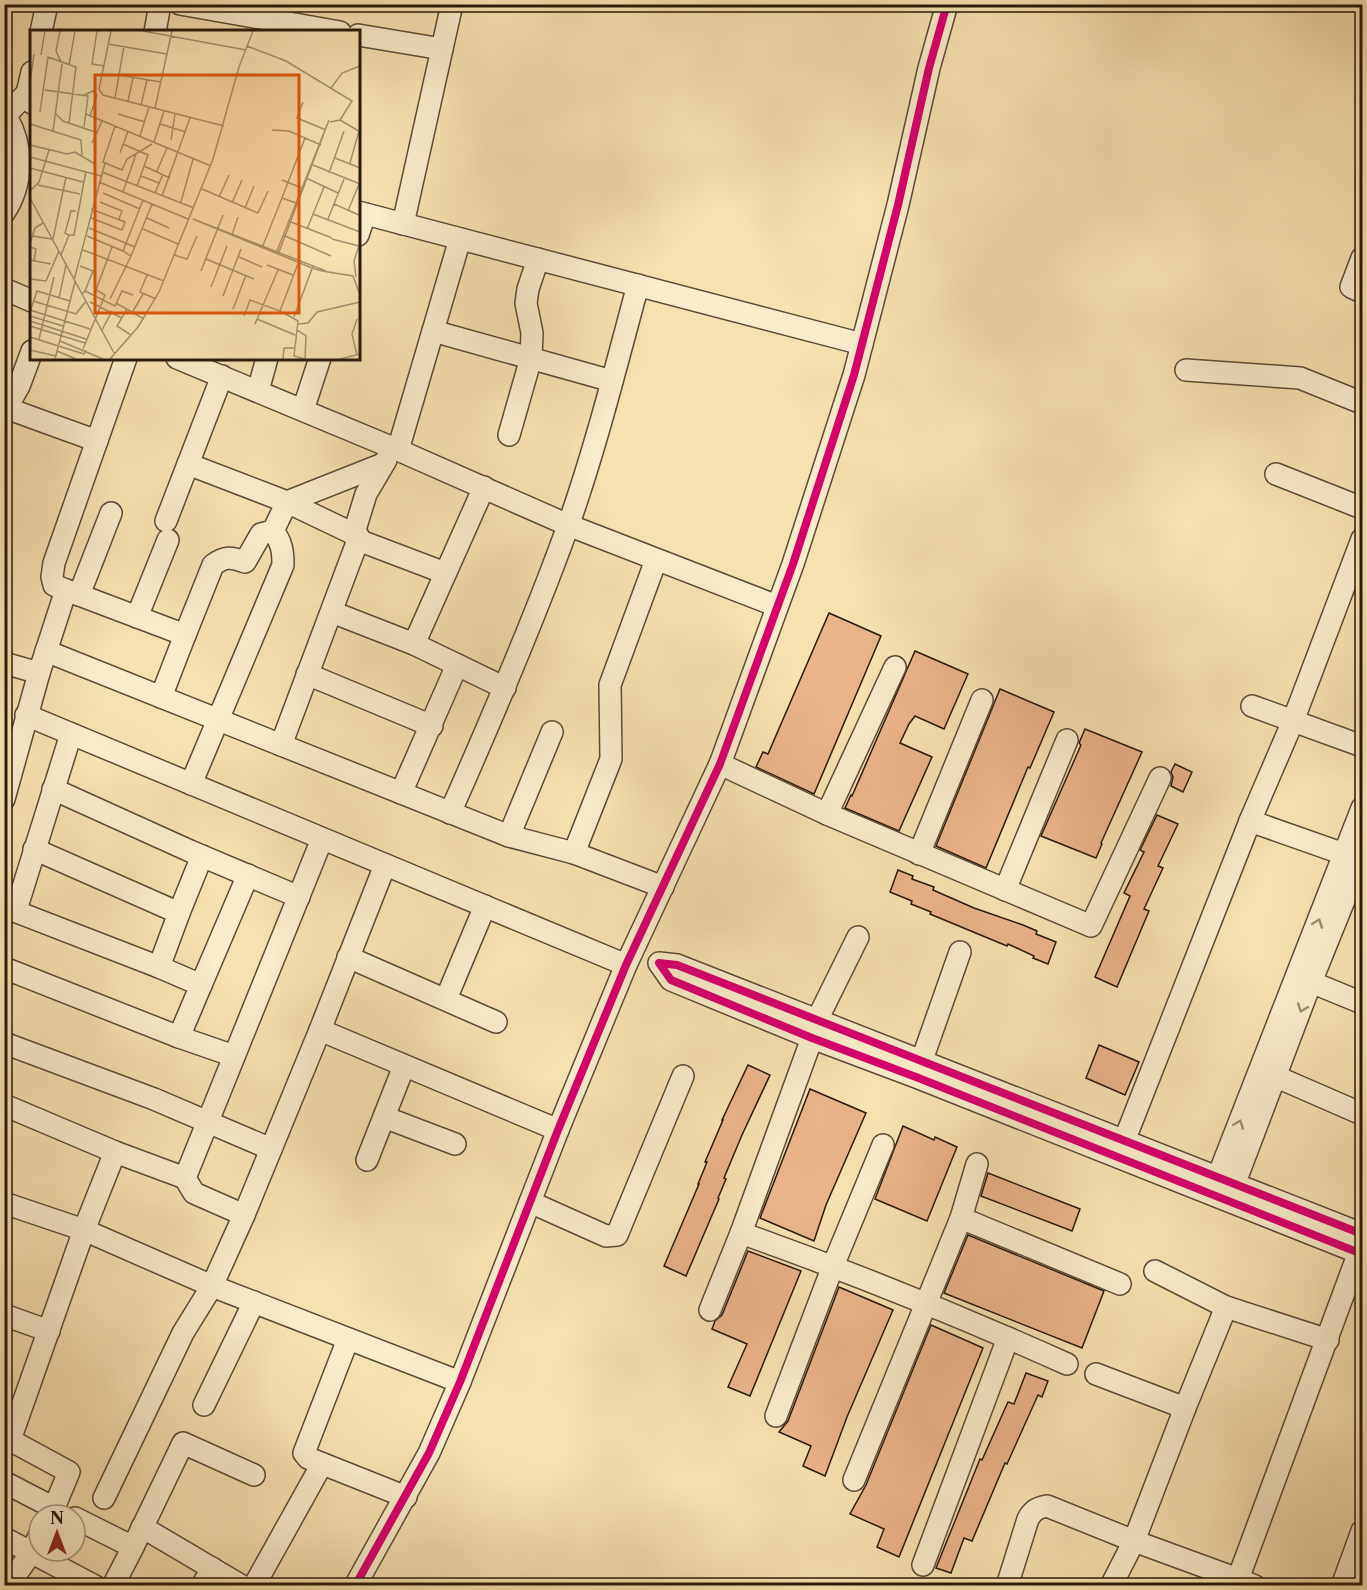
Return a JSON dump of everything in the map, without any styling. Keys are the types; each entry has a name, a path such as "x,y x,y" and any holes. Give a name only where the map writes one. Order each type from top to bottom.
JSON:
{"street":[{"path":"41,30 47,4"},
{"path":"155,30 160,4"},
{"path":"180,4 256,24 319,30"},
{"path":"403,224 452,4"},
{"path":"355,1586 429,1453 460,1382 558,1130 630,957 720,764 793,564 854,375 898,205 929,68 947,4"},
{"path":"360,34 442,49"},
{"path":"4,213 13,200 18,177 20,149 24,140 4,117 29,98"},
{"path":"362,213 862,344"},
{"path":"281,745 332,612 356,537 366,494 391,454 433,331 460,239"},
{"path":"1362,258 1351,287 1362,292"},
{"path":"509,435 531,358 532,333 526,303 538,259"},
{"path":"450,813 505,688 568,525 612,381 638,285"},
{"path":"4,289 30,300"},
{"path":"433,331 612,381"},
{"path":"30,354 12,383 5,410 97,441"},
{"path":"125,360 54,563 52,577 54,585 72,593 185,635"},
{"path":"182,360 303,410 391,454 484,487 568,525 777,606"},
{"path":"258,391 266,360"},
{"path":"303,410 319,360"},
{"path":"1186,370 1300,378 1362,403"},
{"path":"137,617 188,464 222,376"},
{"path":"273,531 287,502 391,454"},
{"path":"188,464 287,502 356,537 445,573"},
{"path":"1276,474 1362,508"},
{"path":"414,644 484,487"},
{"path":"4,799 46,651 111,513"},
{"path":"160,697 213,565 222,558 230,557 245,562 261,534 273,531"},
{"path":"191,784 282,565 280,540 273,531"},
{"path":"1120,1150 1250,821 1293,721 1362,539"},
{"path":"574,853 611,759 610,685 656,560"},
{"path":"332,612 414,644 505,688"},
{"path":"46,651 509,836 574,853 663,887"},
{"path":"4,663 39,673"},
{"path":"401,793 457,665"},
{"path":"828,814 895,667"},
{"path":"307,674 432,726"},
{"path":"920,854 982,700"},
{"path":"1252,706 1362,746"},
{"path":"26,715 485,906 630,957 659,963 671,980 815,1029 1120,1150 1225,1186 1362,1246 1246,1582 1047,1506 1037,1508 1028,1519 1007,1586"},
{"path":"509,836 552,732"},
{"path":"71,734 34,849 10,909 159,966 201,985"},
{"path":"1005,890 1068,740"},
{"path":"720,764 828,814 1091,926 1160,778"},
{"path":"53,789 299,897"},
{"path":"1225,1186 1306,974 1356,857 1362,808"},
{"path":"1250,821 1356,857"},
{"path":"185,1178 322,839"},
{"path":"34,849 179,913"},
{"path":"159,966 202,856"},
{"path":"104,1498 183,1333 212,1286 244,1215 385,865"},
{"path":"179,1037 248,875"},
{"path":"447,999 485,906"},
{"path":"710,1310 741,1233 815,1029 858,937"},
{"path":"919,1069 960,952"},
{"path":"348,957 496,1022"},
{"path":"4,968 179,1037 234,1056"},
{"path":"1306,974 1362,1003"},
{"path":"320,1030 558,1130"},
{"path":"4,1043 154,1099 271,1149"},
{"path":"367,1160 405,1065"},
{"path":"1268,1073 1362,1114"},
{"path":"530,1202 606,1236 617,1235 683,1076"},
{"path":"4,1105 185,1178 194,1193 244,1215"},
{"path":"384,1117 455,1144"},
{"path":"776,1416 833,1266 883,1145"},
{"path":"60,1503 69,1472 10,1440 84,1230 116,1152"},
{"path":"854,1480 961,1218 977,1164"},
{"path":"4,1203 84,1230 212,1286 460,1382"},
{"path":"961,1218 1120,1284"},
{"path":"741,1233 833,1266 1066,1364"},
{"path":"1155,1271 1226,1307 1328,1340"},
{"path":"204,1405 254,1302"},
{"path":"1111,1586 1134,1541 1226,1307"},
{"path":"4,1315 49,1331"},
{"path":"923,1565 1008,1338"},
{"path":"348,1339 304,1450 305,1456 406,1497"},
{"path":"1096,1374 1185,1408"},
{"path":"113,1586 183,1443 254,1475"},
{"path":"254,1586 322,1464"},
{"path":"4,1482 40,1503"},
{"path":"87,1522 138,1537 207,1577 242,1586"},
{"path":"1342,1586 1362,1531"},
{"path":"4,1538 27,1542"},
{"path":"8,1586 27,1556"},
{"path":"62,1563 95,1586"}],"building":[{"path":"829,613 881,636 814,794 756,767 763,752 768,754"},
{"path":"915,651 968,674 944,729 915,716 900,743 932,757 899,831 845,808"},
{"path":"1000,689 1054,712 1030,768 1028,767 986,868 936,846"},
{"path":"1085,729 1142,752 1096,858 1041,836 1081,745 1079,743"},
{"path":"1175,764 1192,772 1183,792 1171,786 1173,777 1171,772"},
{"path":"1157,815 1178,824 1158,866 1163,868 1144,909 1149,911 1117,987 1095,977 1130,896 1124,893 1144,852 1140,850"},
{"path":"898,870 913,876 912,879 934,887 933,890 974,908 1023,925 1037,931 1036,934 1056,942 1048,964 1008,944 1007,946 930,914 931,912 911,904 912,901 890,892"},
{"path":"1099,1045 1139,1062 1125,1095 1086,1078"},
{"path":"748,1065 770,1075 724,1178 726,1179 719,1199 686,1276 664,1266 699,1184 722,1120"},
{"path":"810,1089 866,1113 826,1205 814,1241 760,1218"},
{"path":"903,1126 934,1140 935,1137 957,1147 927,1221 875,1199"},
{"path":"988,1173 1080,1209 1072,1231 981,1196"},
{"path":"968,1235 1104,1291 1082,1348 944,1293"},
{"path":"748,1251 801,1271 750,1396 728,1387 747,1344 712,1329 715,1321 722,1315"},
{"path":"839,1287 893,1310 847,1417 825,1476 803,1466 811,1446 779,1432 788,1421"},
{"path":"931,1325 983,1348 899,1557 877,1547 884,1529 850,1514 866,1485"},
{"path":"1026,1373 1048,1381 1042,1397 1038,1395 1007,1464 1005,1463 972,1541 964,1538 951,1573 936,1568 980,1459 982,1460 1008,1402 1014,1404"}],"cycle path":[{"path":"355,1586 429,1453 460,1382 558,1130 626,965 720,764 793,564 854,375 898,205 929,68 947,4"},
{"path":"1362,1234 677,965 659,963 671,980 812,1038 1362,1254"}]}
